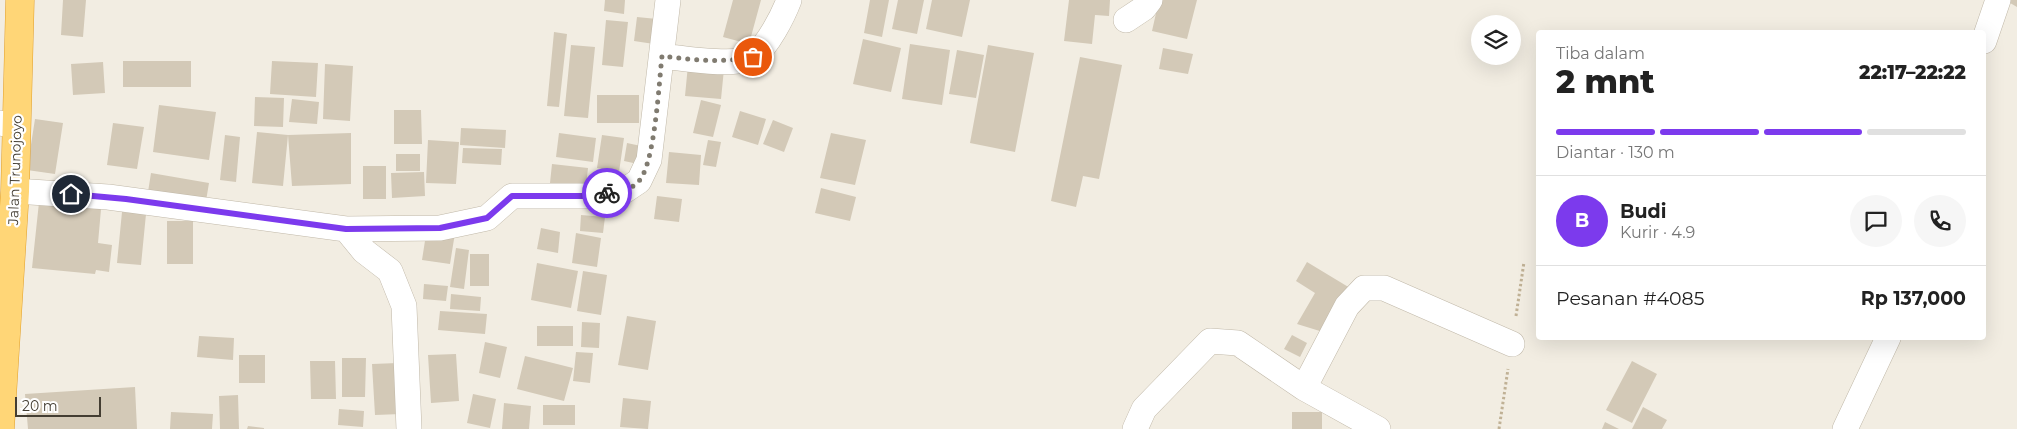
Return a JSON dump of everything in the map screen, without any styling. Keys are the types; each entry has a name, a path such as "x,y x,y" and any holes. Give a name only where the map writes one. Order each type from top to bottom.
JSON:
{"highway":[{"name":"Jalan Trunojoyo","path":"0,429 3,341 15,191 9,125 20,0"}],"street":[{"path":"15,191 108,197 346,229 440,228 487,218 512,196 590,196 624,191 639,181 649,160 668,0"},
{"path":"662,56 702,61 732,61 753,57 766,42 789,0"},
{"path":"1126,20 1144,8 1150,0"},
{"path":"1986,35 1998,0"},
{"path":"346,229 364,251 390,271 404,306 409,429"},
{"path":"1304,388 1347,306 1364,288 1384,288 1512,344"},
{"path":"1845,429 1887,340"},
{"path":"1135,429 1144,409 1210,341 1238,343 1304,388 1378,429"}],"building":[{"path":"63,0 86,0 83,37 61,35"},
{"path":"605,0 625,0 624,14 604,11"},
{"path":"733,0 761,0 749,44 723,37"},
{"path":"870,0 889,0 882,37 864,33"},
{"path":"898,0 924,0 917,34 892,29"},
{"path":"932,0 970,0 962,37 926,29"},
{"path":"1069,0 1110,0 1109,16 1095,15 1092,44 1064,41"},
{"path":"1159,0 1197,0 1187,39 1152,31"},
{"path":"2005,0 2017,0 2017,7"},
{"path":"637,17 657,19 654,44 634,41"},
{"path":"606,20 628,22 623,67 602,65"},
{"path":"554,32 567,34 559,107 547,106"},
{"path":"863,39 901,48 891,92 853,84"},
{"path":"910,44 950,50 942,105 902,99"},
{"path":"571,45 595,47 588,118 564,116"},
{"path":"988,45 1034,53 1015,152 970,143"},
{"path":"1163,48 1193,54 1188,74 1159,69"},
{"path":"957,50 984,55 976,98 949,94"},
{"path":"1080,57 1122,65 1099,179 1083,176 1076,207 1051,201"},
{"path":"123,61 191,61 191,87 123,87"},
{"path":"272,61 318,63 316,97 270,94"},
{"path":"103,62 105,93 73,95 71,64"},
{"path":"325,64 353,66 350,121 323,119"},
{"path":"688,65 724,69 721,99 685,96"},
{"path":"597,95 639,95 639,123 597,123"},
{"path":"255,97 284,98 283,127 254,126"},
{"path":"292,99 319,102 317,124 289,122"},
{"path":"701,100 721,105 713,137 693,133"},
{"path":"159,105 216,112 209,160 153,152"},
{"path":"394,110 421,110 422,144 394,144"},
{"path":"740,111 766,119 758,145 732,137"},
{"path":"35,119 63,123 55,174 27,170"},
{"path":"773,120 793,128 784,152 763,144"},
{"path":"113,123 144,127 137,169 107,165"},
{"path":"461,128 506,130 505,148 460,145"},
{"path":"257,132 288,135 283,186 252,183"},
{"path":"351,133 351,184 292,186 288,135"},
{"path":"559,133 596,138 593,162 556,157"},
{"path":"831,133 866,140 855,185 820,178"},
{"path":"225,135 240,137 236,182 220,180"},
{"path":"602,135 624,138 619,172 597,168"},
{"path":"428,140 459,142 456,184 426,183"},
{"path":"708,140 721,142 716,167 703,165"},
{"path":"627,143 641,146 638,164 624,161"},
{"path":"463,148 502,149 501,165 462,163"},
{"path":"669,152 701,155 699,185 666,183"},
{"path":"396,154 420,154 420,171 396,171"},
{"path":"552,164 588,168 586,186 550,183"},
{"path":"363,166 386,166 386,199 363,199"},
{"path":"424,172 425,196 392,198 391,173"},
{"path":"596,172 619,172 619,189 597,190"},
{"path":"151,173 209,183 206,201 148,192"},
{"path":"821,188 856,197 850,221 815,213"},
{"path":"40,193 102,198 98,243 112,245 109,272 96,270 95,274 32,268"},
{"path":"657,196 682,199 679,222 654,219"},
{"path":"122,212 146,214 141,265 117,263"},
{"path":"581,215 605,217 603,233 580,231"},
{"path":"167,221 193,221 193,264 167,264"},
{"path":"427,228 455,233 450,264 422,260"},
{"path":"541,228 560,232 558,253 537,249"},
{"path":"576,233 601,238 597,267 572,263"},
{"path":"456,248 469,250 464,289 450,287"},
{"path":"470,254 489,254 489,286 470,286"},
{"path":"1307,262 1350,288 1323,332 1297,324 1315,293 1296,281"},
{"path":"537,263 578,271 571,308 531,300"},
{"path":"583,271 607,275 601,315 577,311"},
{"path":"424,284 448,286 446,301 423,299"},
{"path":"451,294 481,297 480,311 450,309"},
{"path":"440,311 487,314 485,334 438,330"},
{"path":"627,316 656,321 648,370 618,365"},
{"path":"582,322 600,323 599,348 581,347"},
{"path":"537,326 573,326 573,346 537,346"},
{"path":"1292,335 1307,343 1300,357 1284,349"},
{"path":"199,336 234,338 233,360 197,357"},
{"path":"485,342 507,347 500,378 479,373"},
{"path":"576,352 593,353 590,383 573,381"},
{"path":"456,354 459,401 431,403 428,355"},
{"path":"239,355 265,355 265,383 239,383"},
{"path":"525,356 573,368 564,401 517,389"},
{"path":"342,358 366,358 365,397 342,397"},
{"path":"310,361 335,361 336,399 311,399"},
{"path":"1632,361 1657,374 1632,423 1606,410"},
{"path":"398,363 401,414 375,415 372,364"},
{"path":"135,387 137,429 28,429 25,394"},
{"path":"473,394 496,399 490,428 467,423"},
{"path":"238,395 239,429 220,429 219,396"},
{"path":"623,398 651,401 648,429 620,427"},
{"path":"504,403 531,406 529,429 502,429"},
{"path":"543,405 575,405 575,425 543,425"},
{"path":"1643,407 1667,420 1662,429 1632,429"},
{"path":"339,409 364,411 363,427 338,425"},
{"path":"171,412 213,414 212,429 170,429"},
{"path":"1292,412 1322,412 1322,429 1292,429"},
{"path":"1605,422 1619,429 1602,429"},
{"path":"248,426 264,428 264,429 247,429"}],"way so far":[{"path":"607,193 624,191 639,181 649,160 662,56 702,61 732,61 753,57"}],"route":[{"path":"71,194 126,199 346,229 440,228 487,218 512,196 590,196 607,193"}]}
